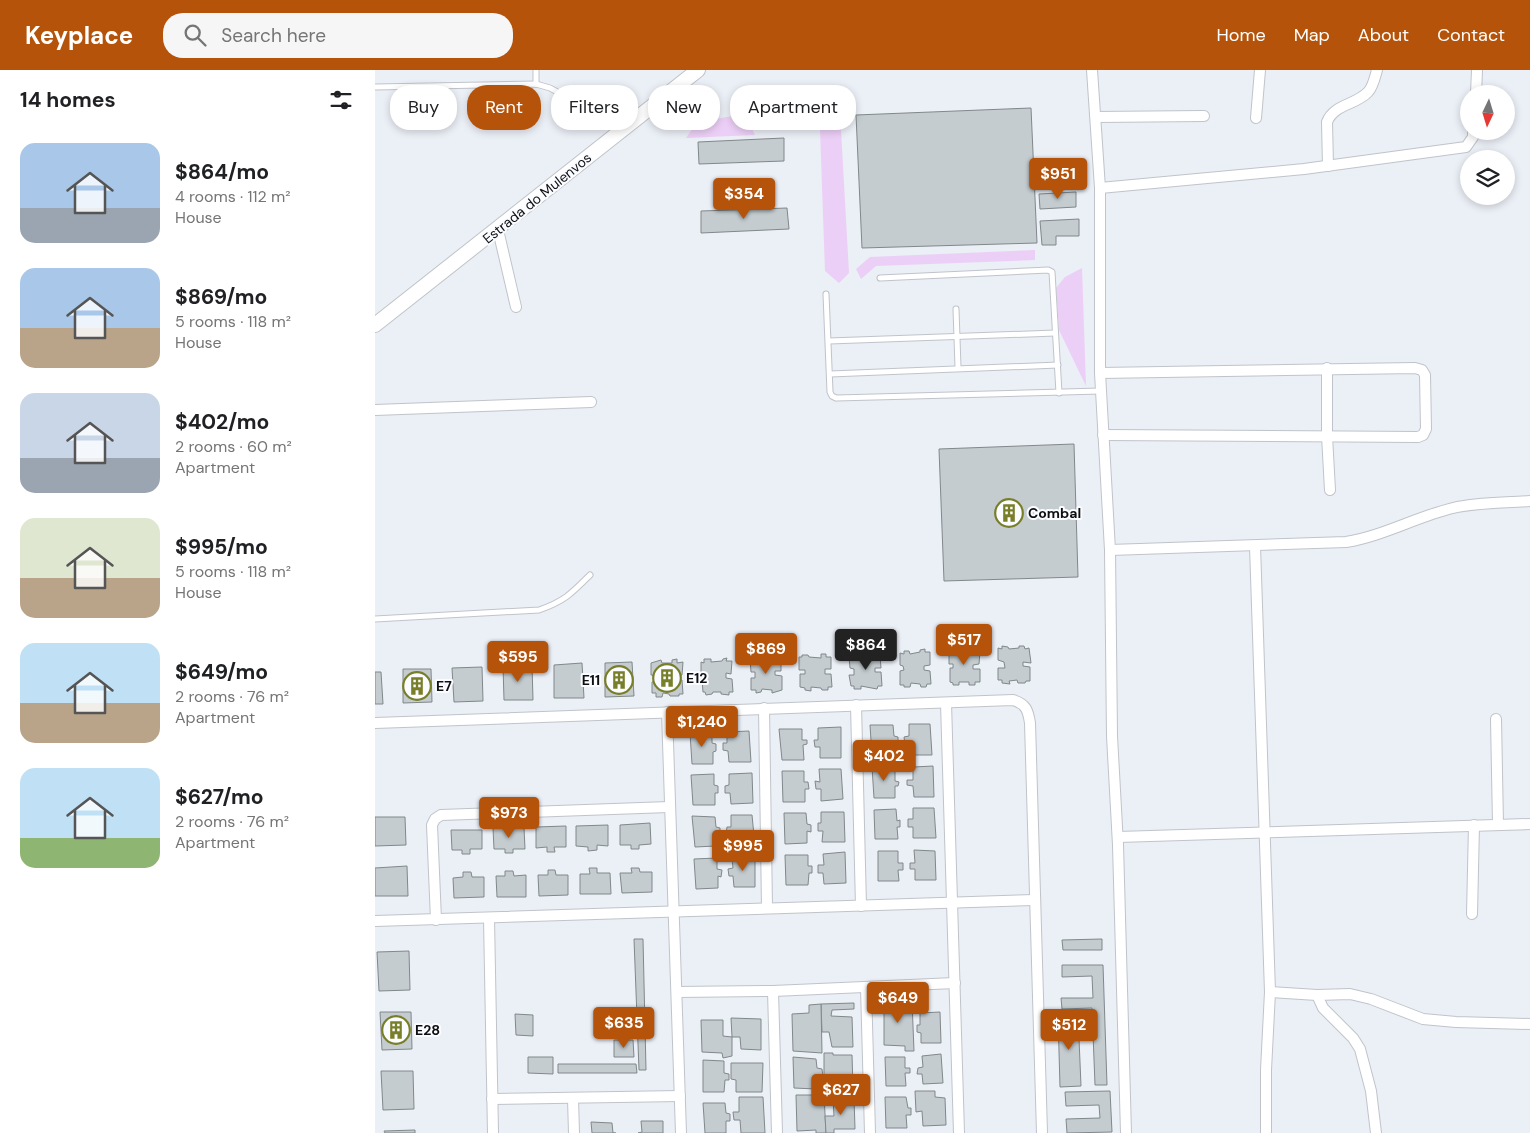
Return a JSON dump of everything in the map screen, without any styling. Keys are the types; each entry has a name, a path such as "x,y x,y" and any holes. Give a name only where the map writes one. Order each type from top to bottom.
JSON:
{"street":[{"name":"Estrada do Mulenvos","path":"638,116 698,70"},
{"path":"1092,70 1097,116 1100,188 1100,373 1111,550 1112,736 1118,837 1126,1133"},
{"path":"1256,118 1260,70"},
{"path":"1327,166 1327,122 1329,117 1334,111 1367,93 1371,88 1377,70"},
{"path":"1476,85 1477,70"},
{"path":"1097,116 1204,116"},
{"name":"Estrada do Mulenvos","path":"375,325 498,230 621,130"},
{"path":"1100,188 1327,166 1466,147 1471,140"},
{"path":"498,230 516,306"},
{"path":"1327,368 1329,490"},
{"path":"1100,373 1415,368 1423,370 1425,375 1426,429 1418,437 1103,435"},
{"path":"375,410 591,402"},
{"path":"1111,550 1346,542 1365,539 1453,508 1474,504 1530,501"},
{"path":"1255,546 1263,832 1270,992 1266,1133"},
{"path":"375,723 1013,700 1021,703 1028,712 1042,1133"},
{"path":"946,703 959,1133"},
{"path":"856,706 861,906"},
{"path":"764,708 767,908"},
{"path":"667,712 681,1133"},
{"path":"1496,719 1498,824"},
{"path":"436,920 432,825 436,818 441,815 669,807"},
{"path":"1118,837 1530,824"},
{"path":"1472,914 1474,825"},
{"path":"375,921 1035,900"},
{"path":"489,918 493,1133"},
{"path":"677,992 773,991 955,983"},
{"path":"866,987 870,1133"},
{"path":"773,991 777,1133"},
{"path":"1270,992 1317,995 1350,994 1371,999 1423,1019 1530,1024"},
{"path":"1317,995 1323,1008 1353,1038 1360,1049 1371,1091 1376,1133"},
{"path":"492,1099 680,1096"},
{"path":"573,1098 574,1133"}],"lane":[{"path":"536,70 536,84"},
{"path":"375,87 536,84 551,89"},
{"path":"880,278 1048,270 1052,272 1059,393"},
{"path":"826,294 830,392 836,398 1102,391"},
{"path":"1044,305 1053,304"},
{"path":"965,308 956,309 945,310 965,308"},
{"path":"956,309 958,367"},
{"path":"827,315 837,314"},
{"path":"829,341 1055,333"},
{"path":"830,374 958,367 1058,365"},
{"path":"375,619 539,610 555,605 568,597 590,575"}],"shaded area":[{"path":"730,116 730,130 753,130 755,135 686,138 692,130 720,130 720,118"},
{"path":"820,130 841,130 849,273 839,283 825,271"},
{"path":"1035,250 1035,260 876,266 861,279 856,269 870,257"},
{"path":"1082,268 1086,386 1059,330 1056,288 1065,277"}],"building":[{"path":"1031,108 1037,243 862,248 856,115"},
{"path":"784,138 784,161 699,164 698,142"},
{"path":"1076,192 1076,207 1040,209 1039,194"},
{"path":"787,208 789,229 701,233 701,211"},
{"path":"1079,219 1079,236 1056,236 1056,245 1042,245 1040,221"},
{"name":"Combal","path":"1074,444 1078,577 944,581 939,449"},
{"path":"1002,646 1009,649 1019,648 1019,646 1024,646 1025,649 1029,648 1031,663 1023,662 1023,666 1030,667 1030,681 1018,683 1017,680 1009,681 1010,684 1002,683 1002,680 998,680 998,668 1005,668 1004,662 998,660 998,648 1002,649"},
{"path":"958,648 958,651 975,648 975,650 980,651 979,664 973,665 973,669 980,669 980,682 975,682 975,685 969,685 969,682 959,682 959,685 953,685 950,682 950,668 953,668 953,664 949,664 949,652 953,651 952,649"},
{"path":"925,649 925,652 930,652 930,665 924,666 924,670 930,671 931,684 927,684 926,687 911,683 910,687 900,685 900,671 904,670 903,666 900,665 900,653 904,654 904,651 909,651 910,654"},
{"path":"854,652 859,653 859,656 872,656 870,653 876,652 876,655 880,655 881,668 875,668 875,672 881,672 882,686 878,686 877,689 861,686 861,689 854,689 854,686 851,686 849,675 854,675 854,669 850,668 849,656 854,656"},
{"path":"821,654 831,657 831,669 825,669 825,674 831,674 832,687 828,687 828,690 811,687 811,691 805,690 805,688 800,687 800,674 805,674 805,670 799,670 799,657 808,655 809,657 821,658"},
{"path":"775,655 775,658 781,658 781,671 775,671 775,675 782,676 782,690 772,693 772,690 762,689 761,692 756,693 756,690 751,690 751,678 755,678 755,672 751,672 750,659 757,660 757,658 761,657 761,660 771,661 771,656"},
{"path":"727,658 726,661 732,661 731,674 726,673 726,678 732,679 733,692 729,692 729,695 713,692 706,695 703,692 702,680 707,679 707,673 701,673 701,662 704,663 704,659 711,659 711,662 722,661"},
{"name":"E12","path":"677,659 677,663 683,662 682,675 676,676 677,680 682,680 683,694 670,696 663,693 662,697 656,697 656,693 652,693 652,682 658,681 658,676 651,675 651,663 661,660 662,663 672,663 672,660"},
{"name":"E11","path":"632,662 634,696 605,697 605,663"},
{"path":"582,663 584,698 554,698 554,665"},
{"path":"532,665 533,700 504,700 503,666"},
{"path":"482,667 483,701 454,702 452,668"},
{"name":"E7","path":"403,669 431,669 432,702 403,703"},
{"path":"375,672 381,672 383,704 375,704"},
{"path":"909,724 930,724 932,755 910,755 909,745 905,744 904,737 909,736"},
{"path":"870,725 893,725 894,736 898,737 898,743 894,743 894,756 872,756"},
{"path":"841,727 841,758 820,758 820,747 815,747 814,740 818,740 818,728"},
{"path":"779,729 802,729 802,740 807,740 807,744 803,745 804,760 782,760"},
{"path":"749,731 751,762 729,762 728,751 723,750 723,743 727,743 727,732"},
{"path":"690,733 712,733 712,743 716,744 716,751 713,752 713,764 692,764"},
{"path":"933,766 934,797 914,797 913,786 907,785 907,780 913,780 913,767"},
{"path":"872,767 895,767 895,781 899,782 898,786 895,786 895,798 874,798"},
{"path":"819,769 841,769 843,799 821,801 821,789 816,789 815,781 820,782"},
{"path":"782,771 804,771 804,782 808,782 809,789 805,789 805,802 783,802"},
{"path":"752,773 753,803 731,804 730,793 725,793 725,786 729,785 729,774"},
{"path":"714,774 714,785 718,786 718,793 715,793 715,805 693,805 691,775"},
{"path":"913,808 934,808 936,838 913,838 913,827 908,827 908,819 913,819"},
{"path":"896,809 897,821 900,820 900,827 897,827 898,839 875,839 874,810"},
{"path":"821,812 844,812 845,842 822,842 823,831 818,831 818,823 821,823"},
{"path":"784,813 806,813 807,824 811,825 811,832 807,831 807,843 785,844"},
{"path":"731,815 752,815 755,846 733,846 732,834 726,834 727,827 731,827"},
{"path":"692,816 715,817 716,827 720,828 720,835 716,834 716,846 695,847"},
{"path":"375,817 405,817 406,845 375,846"},
{"path":"650,823 651,844 639,845 639,849 631,849 631,845 620,845 620,825"},
{"path":"608,825 608,846 597,845 597,850 588,851 588,847 576,846 576,826"},
{"path":"566,826 566,847 554,847 555,852 547,852 547,847 536,848 536,827"},
{"path":"493,828 524,828 525,849 513,849 513,853 505,853 505,849 494,849"},
{"path":"451,830 482,830 482,849 470,849 470,854 462,854 462,850 452,850"},
{"path":"914,850 935,851 936,880 915,880 915,869 910,869 910,863 915,863"},
{"path":"878,851 898,851 898,863 903,863 903,870 898,870 899,881 878,881"},
{"path":"845,852 846,883 824,884 823,873 818,873 818,865 824,865 823,854"},
{"path":"785,855 808,855 808,866 812,866 812,873 809,873 808,885 786,885"},
{"path":"755,856 755,887 734,887 733,876 729,876 728,869 733,868 732,858"},
{"path":"717,858 717,869 722,870 721,877 718,876 718,888 696,889 694,859"},
{"path":"407,866 408,896 375,896 375,868"},
{"path":"589,868 597,868 597,873 610,873 611,894 580,894 580,874 590,874"},
{"path":"631,868 639,868 640,872 652,872 652,892 622,893 620,873 632,873"},
{"path":"548,870 555,870 556,875 568,875 568,895 539,896 538,875 548,875"},
{"path":"505,871 513,871 514,876 526,875 526,897 497,897 496,876 505,876"},
{"path":"463,872 471,872 472,877 484,877 484,897 454,898 453,878 463,877"},
{"path":"634,939 643,939 646,1070 639,1070"},
{"path":"1102,939 1102,950 1063,950 1062,940"},
{"path":"409,951 410,990 379,991 377,952"},
{"path":"1062,965 1103,965 1107,1085 1095,1085 1092,1008 1062,1009 1061,998 1093,998 1092,976 1062,977"},
{"path":"880,1001 912,1001 914,1051 905,1051 905,1046 884,1045 884,1011 880,1010"},
{"path":"854,1003 854,1009 832,1010 831,1016 852,1017 853,1047 832,1047 829,1032 822,1032 821,1004"},
{"path":"821,1004 822,1053 793,1051 792,1014 809,1013 809,1005"},
{"name":"E28","path":"380,1012 411,1012 412,1049 382,1050"},
{"path":"940,1012 941,1043 921,1043 921,1033 917,1032 917,1025 920,1025 920,1013"},
{"path":"515,1014 533,1015 533,1036 516,1035"},
{"path":"1078,1015 1081,1086 1060,1087 1058,1016"},
{"path":"731,1018 761,1019 761,1050 741,1049 740,1037 732,1037"},
{"path":"701,1020 723,1020 723,1036 732,1037 732,1056 723,1058 722,1053 702,1052"},
{"path":"631,1022 632,1032 615,1032 614,1023"},
{"path":"614,1040 633,1040 634,1057 614,1057"},
{"path":"824,1053 852,1055 853,1088 824,1088"},
{"path":"941,1054 943,1083 923,1084 922,1074 917,1074 918,1068 923,1067 922,1056"},
{"path":"528,1057 553,1057 553,1074 528,1073"},
{"path":"793,1057 816,1059 817,1068 822,1069 823,1077 816,1076 816,1089 794,1088"},
{"path":"885,1057 905,1057 905,1068 910,1068 910,1073 905,1073 906,1086 886,1086"},
{"path":"703,1060 724,1061 724,1073 729,1074 729,1080 725,1080 724,1092 703,1092"},
{"path":"731,1063 763,1063 762,1092 736,1092 736,1080 731,1079"},
{"path":"558,1064 636,1064 637,1073 558,1073"},
{"path":"381,1071 413,1071 414,1109 383,1110"},
{"path":"915,1091 935,1091 935,1097 945,1098 946,1125 923,1126 922,1111 916,1112"},
{"path":"1110,1091 1112,1132 1067,1133 1066,1119 1100,1118 1099,1105 1066,1106 1065,1092"},
{"path":"796,1095 824,1095 826,1133 816,1133 816,1130 797,1131"},
{"path":"739,1097 763,1097 765,1133 741,1133 740,1120 734,1120 733,1112 739,1112"},
{"path":"885,1097 906,1097 908,1108 911,1108 911,1115 906,1115 907,1128 886,1128"},
{"path":"854,1098 855,1129 834,1129 834,1133 826,1133 825,1116 834,1116 833,1099"},
{"path":"703,1103 725,1103 726,1113 730,1114 730,1121 726,1121 726,1133 705,1133"},
{"path":"641,1121 663,1121 663,1133 638,1133 642,1132"},
{"path":"591,1122 612,1123 613,1133 592,1133"},
{"path":"415,1130 415,1133 385,1133 384,1131"}],"place":[{"name":"Combal","path":"1009,513"},
{"name":"E12","path":"667,678"},
{"name":"E11","path":"619,680"},
{"name":"E7","path":"417,686"},
{"name":"E28","path":"396,1030"}]}
